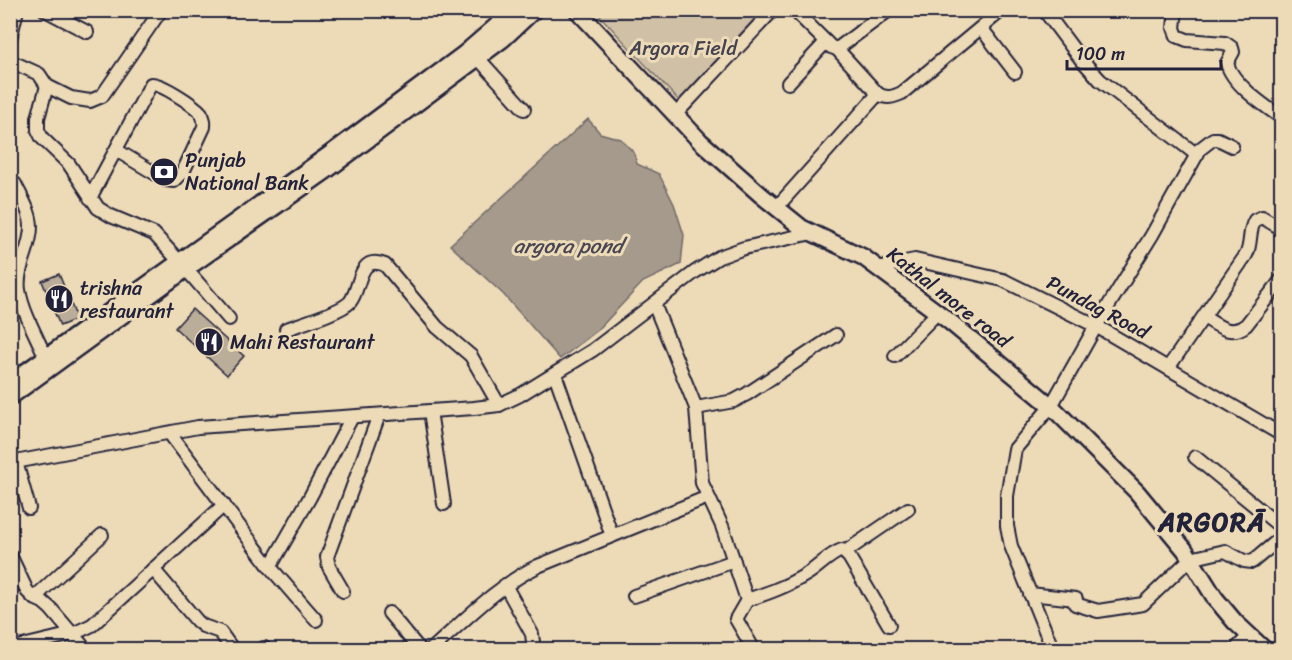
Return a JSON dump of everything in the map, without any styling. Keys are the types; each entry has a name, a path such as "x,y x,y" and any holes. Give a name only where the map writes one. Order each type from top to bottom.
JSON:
{"main road":[{"path":"10,397 479,42 514,10"},
{"path":"10,383 182,265 327,170 503,39 534,10"},
{"name":"Kathal more road","path":"577,10 700,141 776,208 802,228 863,256 938,312 1051,406 1137,492 1166,525 1191,559 1215,598 1249,636 1265,650"}],"street":[{"path":"10,39 17,10"},
{"path":"45,10 87,32"},
{"path":"10,61 39,74 47,86 71,98 90,101 102,96 161,10"},
{"path":"675,115 773,10"},
{"path":"794,10 837,50 878,94 884,97 893,97 902,93 1002,10"},
{"path":"837,50 889,10"},
{"path":"1044,10 1080,58 1100,80 1197,155"},
{"path":"1176,10 1174,28 1177,36 1187,40 1225,43 1230,46 1233,52 1227,63 1231,73 1249,92 1281,118"},
{"path":"981,28 1015,72"},
{"path":"788,83 826,42"},
{"path":"477,58 524,109"},
{"path":"90,198 151,84 159,84 199,111 205,119 183,172 174,181 166,180 116,150"},
{"path":"47,86 38,118 38,130 42,138 69,164 98,208 154,234 230,319"},
{"path":"776,208 878,94"},
{"path":"1053,650 1008,534 1007,496 1015,449 1051,406 1096,326 1152,235 1200,148 1212,139 1218,139 1232,146"},
{"path":"15,184 29,214 31,227 19,270 19,290 46,358"},
{"path":"1168,368 1249,252 1251,227 1256,218 1262,217 1281,229"},
{"path":"29,508 14,463 198,428 499,405 520,395 593,350 695,272 719,257 744,248 812,233"},
{"name":"Pundag Road","path":"880,270 890,265 915,260 1003,280 1096,326 1280,433"},
{"path":"286,329 349,304 368,263 375,261 385,265 437,327 471,356 499,405"},
{"path":"1204,318 1228,331 1238,331 1250,320 1281,279"},
{"path":"654,304 696,408 701,473 747,600"},
{"path":"895,356 938,312"},
{"path":"696,408 714,406 740,398 836,335"},
{"path":"555,374 612,536"},
{"path":"430,411 444,504"},
{"path":"343,591 329,567 327,557 380,415"},
{"path":"270,567 310,498 352,417"},
{"path":"170,434 270,567 316,620"},
{"path":"1195,457 1281,528"},
{"path":"431,650 505,585 538,566 708,497"},
{"path":"10,649 72,634 92,625 224,505"},
{"path":"754,650 736,619 747,600 791,584 836,553 842,550 845,552 908,509"},
{"path":"34,598 102,535"},
{"path":"1030,594 1076,602 1098,611 1143,604 1191,559 1225,551 1244,561 1251,562 1281,537"},
{"path":"845,552 890,625"},
{"path":"10,555 23,584 34,598 44,602 86,650"},
{"path":"634,596 734,561"},
{"path":"153,569 197,621 203,626 220,632 233,650"},
{"path":"505,585 532,633 534,650"},
{"path":"389,613 420,650"},
{"path":"1235,650 1249,636"}],"green space":[{"name":"Argora Field","path":"604,10 775,11 681,103 600,16"}],"water":[{"name":"argora pond","path":"588,119 600,133 621,139 634,153 637,164 659,174 674,204 684,235 681,264 643,282 598,330 560,359 503,294 450,245"}],"building":[{"name":"trishna restaurant","path":"59,274 77,319 60,326 42,281"},
{"name":"Mahi Restaurant","path":"192,309 244,356 227,375 175,328"}],"place":[{"name":"Punjab National Bank","path":"164,172"},
{"name":"trishna restaurant","path":"59,299"},
{"name":"Mahi Restaurant","path":"209,342"}],"district":[{"name":"ARGORĀ","path":"1212,522"}]}
